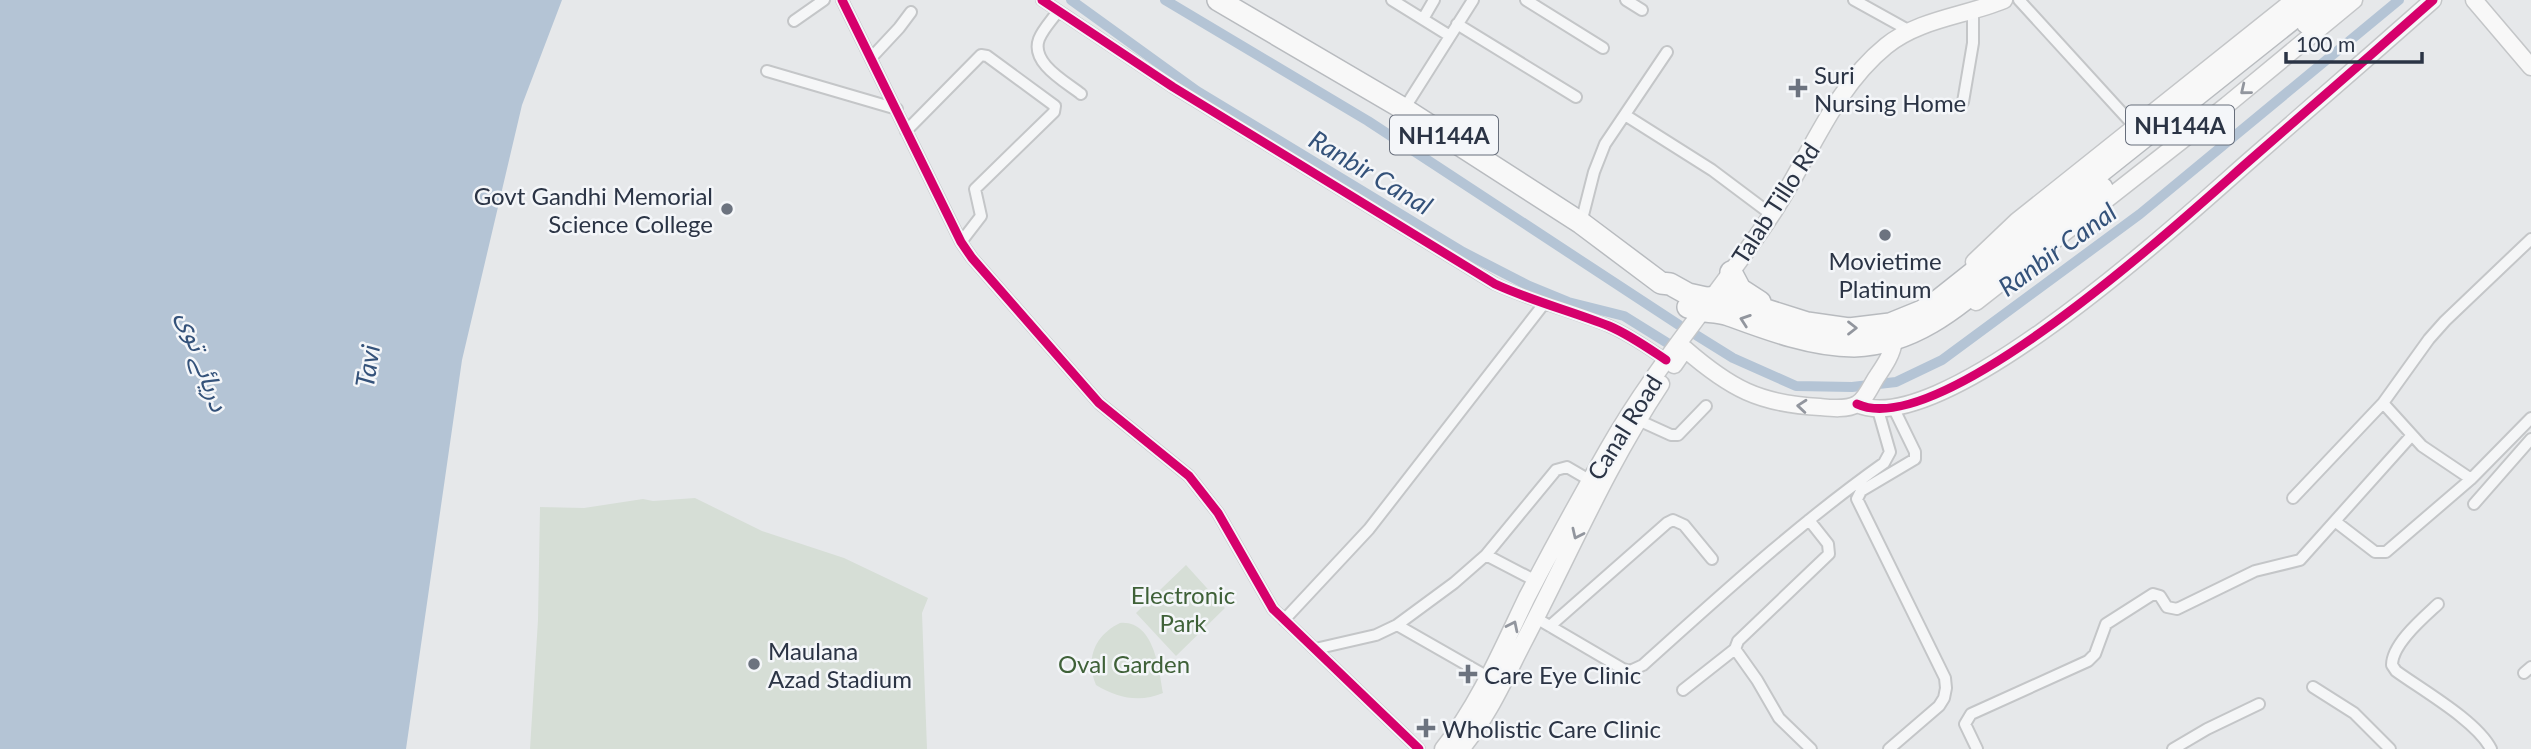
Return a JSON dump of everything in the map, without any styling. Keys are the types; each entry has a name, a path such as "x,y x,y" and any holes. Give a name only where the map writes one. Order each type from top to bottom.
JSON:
{"highway":[{"name":"NH144A","path":"1218,0 1404,109 1581,223 1661,283 1695,296 1710,306 1794,335 1852,346 1894,341 1917,332 1950,312 2022,243 2316,0"},
{"name":"NH144A","path":"1710,306 1732,298 1774,314 1849,329 1899,321 1922,311 2022,243 2335,0"},
{"path":"1731,272 1740,289 1774,314"}],"main road":[{"name":"Talab Tillo Rd","path":"1710,306 1772,215 1800,171 1836,104 1856,77 1888,44 1910,31 2004,0"},
{"path":"1963,282 1966,272 2001,236 2294,0"},
{"path":"1950,312 1972,304 1996,288 2227,105 2354,0"},
{"path":"1894,341 1892,354 1861,399 1886,408 1944,390 1996,362 2056,322 2116,275 2433,0"},
{"path":"2474,0 2531,67"},
{"path":"2482,0 2531,55"},
{"name":"Canal Road","path":"1443,749 1464,720 1488,677 1562,530 1639,397 1710,306"},
{"name":"Canal Road","path":"1461,749 1487,714 1543,622 1607,472 1685,349 1721,378 1771,401 1832,408 1861,399"}],"street":[{"path":"794,20 824,0"},
{"path":"842,0 961,242 972,258 1099,403 1189,476 1214,507 1262,593 1284,620 1419,749"},
{"path":"1042,0 1172,87 1494,284 1609,326 1666,360"},
{"path":"1392,0 1450,36"},
{"path":"1423,19 1434,0"},
{"path":"1404,109 1473,0"},
{"path":"1526,0 1603,48"},
{"path":"1626,0 1642,10"},
{"path":"1854,0 1910,31"},
{"path":"2019,0 2136,128"},
{"path":"1058,11 1038,41 1040,58 1081,94"},
{"path":"1963,102 1972,53 1973,11"},
{"path":"871,58 900,28 911,12"},
{"path":"1457,24 1576,97"},
{"path":"1581,223 1598,156 1667,52"},
{"path":"906,131 981,55 989,57 1055,106 1054,111 975,190 981,216 961,242"},
{"path":"767,71 897,109"},
{"path":"1625,115 1712,170 1772,215"},
{"path":"2293,498 2383,403 2437,330 2531,240"},
{"path":"1284,620 1369,529 1543,304"},
{"path":"2383,403 2431,453 2471,479"},
{"path":"1638,420 1671,435 1678,435 1706,406"},
{"path":"1712,559 1684,525 1673,520 1543,622 1623,669 1630,671 1643,665 1809,520 1884,463 1889,447 1886,408"},
{"path":"1886,408 1915,452 1915,459 1861,491 1857,499 1945,678 1947,688 1939,706 1896,747"},
{"path":"2336,522 2371,550 2380,553 2400,541 2471,479 2531,418"},
{"path":"1977,749 1965,724 1971,714 2088,661 2095,654 2103,628 2112,619 2154,594 2160,596 2167,607 2177,608 2255,571 2296,563 2304,558 2412,435"},
{"path":"2474,504 2531,439"},
{"path":"1315,649 1376,635 1397,625 1454,583 1486,555 1556,470 1567,467 1591,481"},
{"path":"1683,690 1735,649 1738,641 1829,554 1828,544 1809,520"},
{"path":"1486,555 1536,581"},
{"path":"2438,604 2410,631 2394,656 2392,665 2396,671 2467,722 2491,749"},
{"path":"1397,625 1488,677"},
{"path":"1735,649 1779,718 1811,749"},
{"path":"2313,687 2354,713 2387,748"},
{"path":"2173,749 2259,704"}],"green space":[{"path":"695,498 762,531 844,558 928,598 922,613 927,749 530,749 538,620 540,507 584,508 643,499 653,501"},
{"name":"Electronic Park","path":"1186,565 1225,608 1176,656 1136,613"},
{"name":"Oval Garden","path":"1120,623 1131,624 1140,629 1147,638 1157,660 1163,693 1146,698 1129,698 1096,685 1092,666 1094,649 1104,634"}],"water":[{"path":"0,0 562,0 522,105 462,360 406,749 0,749"}],"waterway":[{"name":"Ranbir Canal","path":"1071,0 1197,91 1463,252 1529,286 1568,302 1624,316 1669,344"},
{"name":"Ranbir Canal","path":"1165,0 1368,121 1679,325"},
{"name":"Ranbir Canal","path":"1696,335 1733,358 1796,386 1852,387 1896,382 1942,360 2140,214 2399,0"}],"cycle path":[{"path":"842,0 961,242 972,258 1099,403 1189,476 1218,513 1273,609 1419,749"},
{"path":"1042,0 1173,87 1495,284 1609,326 1666,360"},
{"path":"1857,404 1895,407 1945,390 2001,359 2060,318 2173,228 2433,0"}],"place":[{"name":"Suri Nursing Home","path":"1798,88"},
{"name":"Govt Gandhi Memorial Science College","path":"727,209"},
{"name":"Movietime Platinum","path":"1885,235"},
{"name":"Maulana Azad Stadium","path":"754,664"},
{"name":"Care Eye Clinic","path":"1468,674"},
{"name":"Wholistic Care Clinic","path":"1426,728"}],"water label":[{"name":"دریائے توی","path":"204,361"},
{"name":"Tavi","path":"367,366"}]}
